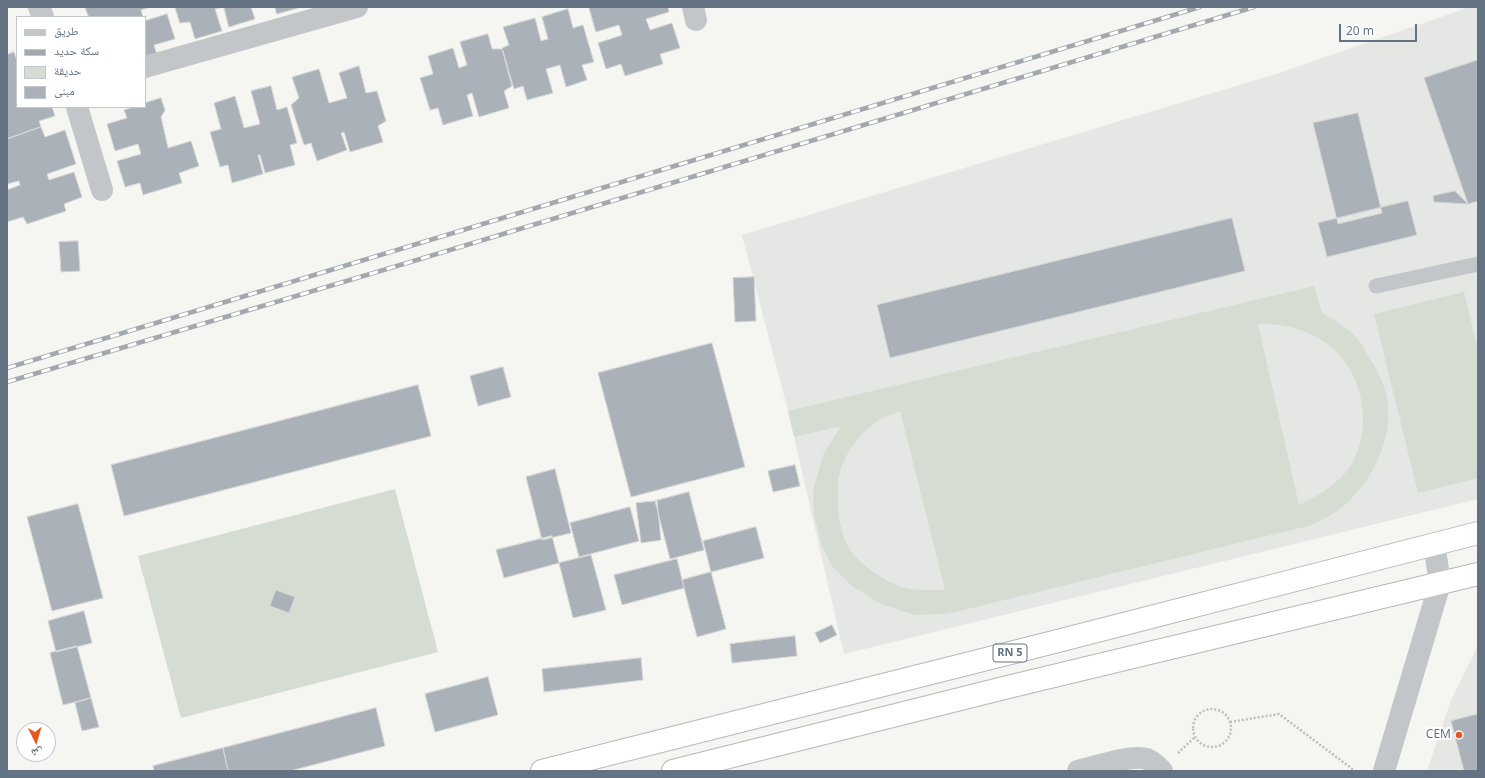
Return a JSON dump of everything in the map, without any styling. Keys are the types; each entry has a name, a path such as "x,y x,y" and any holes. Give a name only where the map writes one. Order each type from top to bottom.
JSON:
{"highway":[{"name":"RN 5","path":"542,771 1043,645 1478,533"},
{"path":"673,771 1016,685 1478,574"}],"street":[{"path":"146,68 357,7"},
{"path":"77,108 102,190"},
{"path":"1384,771 1440,583 1434,544"},
{"path":"1078,771 1131,758 1146,759 1155,764 1162,771"}],"lane":[{"path":"1376,286 1478,264"}],"path":[{"path":"1210,709 1222,712 1227,716 1230,722 1231,728 1226,740 1216,747 1210,747 1199,742 1194,732 1193,726 1198,715 1210,709"},
{"path":"1230,722 1279,714 1355,771"}],"shaded area":[{"path":"1470,7 1478,7 1478,499 844,654 788,411 742,235 1276,74"},
{"name":"CEM","path":"1478,645 1478,771 1427,771 1451,700"}],"green space":[{"path":"1314,286 1322,313 1342,325 1359,341 1376,368 1387,398 1388,425 1381,452 1369,477 1361,488 1338,510 1312,525 947,614 915,615 881,604 852,586 831,565 821,543 814,515 813,491 823,455 841,426 794,437 788,411","holes":["1258,324 1280,325 1300,330 1319,338 1334,350 1347,364 1356,382 1362,402 1363,424 1361,436 1356,455 1350,467 1330,487 1299,505","900,411 945,590 910,589 890,582 866,566 853,554 846,543 840,525 838,483 839,474 846,456 857,440 871,426 883,418"]},
{"path":"1464,292 1478,350 1478,478 1418,493 1374,314"},
{"path":"395,489 438,652 181,718 138,556"}],"building":[{"path":"85,7 151,7 141,10 143,16 89,16"},
{"path":"175,7 222,7 215,9 222,31 195,39 190,22 180,23"},
{"path":"224,7 251,7 255,19 229,27"},
{"path":"275,7 302,7 277,14"},
{"path":"589,7 668,7 669,12 646,19 650,30 672,23 680,48 660,54 663,64 625,76 621,64 606,69 598,43 622,35 619,25 596,32"},
{"path":"568,9 573,28 583,25 594,62 582,65 587,80 566,87 560,65 546,69 553,93 527,100 523,86 514,89 502,48 509,45 503,27 535,18 541,41 548,39 542,17"},
{"path":"167,14 175,39 154,45 157,55 146,59 146,21"},
{"path":"488,34 492,49 502,49 512,86 504,91 509,108 479,117 472,93 467,95 473,116 443,125 438,108 430,110 420,78 433,74 428,56 453,48 459,68 467,65 460,42"},
{"path":"14,52 16,58 16,108 52,108 55,116 39,121 41,127 7,139 7,55"},
{"path":"1478,60 1478,201 1468,204 1424,78"},
{"path":"359,66 366,93 377,91 386,121 378,126 383,142 350,152 344,132 341,133 347,150 317,161 311,143 304,145 291,105 299,98 292,77 319,69 329,103 347,98 339,73"},
{"path":"271,86 277,110 287,107 297,143 290,145 295,165 265,173 260,155 258,155 263,174 232,183 228,165 220,167 210,132 221,129 214,103 235,96 244,128 260,124 251,91"},
{"path":"161,98 165,110 161,117 168,148 191,141 199,166 179,173 182,183 143,195 140,183 125,187 117,161 141,154 138,144 115,151 107,124 127,118 124,110 130,108 146,108 146,103"},
{"path":"1358,113 1382,213 1338,224 1313,123"},
{"path":"41,127 45,137 65,130 76,164 47,174 49,180 74,172 82,197 64,204 66,211 27,224 23,217 7,222 7,190 20,185 19,181 7,184 7,139"},
{"path":"1455,191 1468,204 1434,202 1433,196"},
{"path":"1408,201 1417,235 1327,257 1318,223"},
{"path":"1232,218 1245,271 890,358 877,305"},
{"path":"78,241 80,271 61,272 59,242"},
{"path":"754,277 756,321 735,322 733,278"},
{"path":"712,343 745,467 631,497 598,373"},
{"path":"503,367 511,397 478,406 470,376"},
{"path":"418,385 431,436 124,516 111,465"},
{"path":"795,465 800,486 773,492 768,471"},
{"path":"555,469 571,533 542,540 526,477"},
{"path":"689,492 704,550 670,559 655,501"},
{"path":"657,501 661,540 641,543 636,503"},
{"path":"78,504 103,598 52,611 27,517"},
{"path":"630,507 639,541 579,557 570,523"},
{"path":"756,527 764,558 711,572 703,541"},
{"path":"552,536 559,563 504,578 496,550"},
{"path":"591,555 606,610 573,618 559,563"},
{"path":"677,559 684,588 622,605 614,575"},
{"path":"711,572 726,629 697,637 682,580"},
{"path":"276,590 295,597 289,613 270,606"},
{"path":"84,611 92,643 56,652 48,621"},
{"path":"832,625 837,635 820,643 815,633"},
{"path":"795,636 797,656 732,663 730,644"},
{"path":"77,646 91,698 63,705 50,653"},
{"path":"641,658 643,680 544,692 542,669"},
{"path":"488,677 498,715 435,732 425,694"},
{"path":"91,698 99,727 82,731 75,703"},
{"path":"376,708 385,746 290,771 228,771 223,748"},
{"path":"1478,714 1478,771 1464,771 1451,721"},
{"path":"223,748 228,771 154,771 153,766"}],"railway":[{"path":"7,368 1200,7"},
{"path":"7,382 407,263 1254,7"}],"place":[{"name":"CEM","path":"1459,735"}]}
